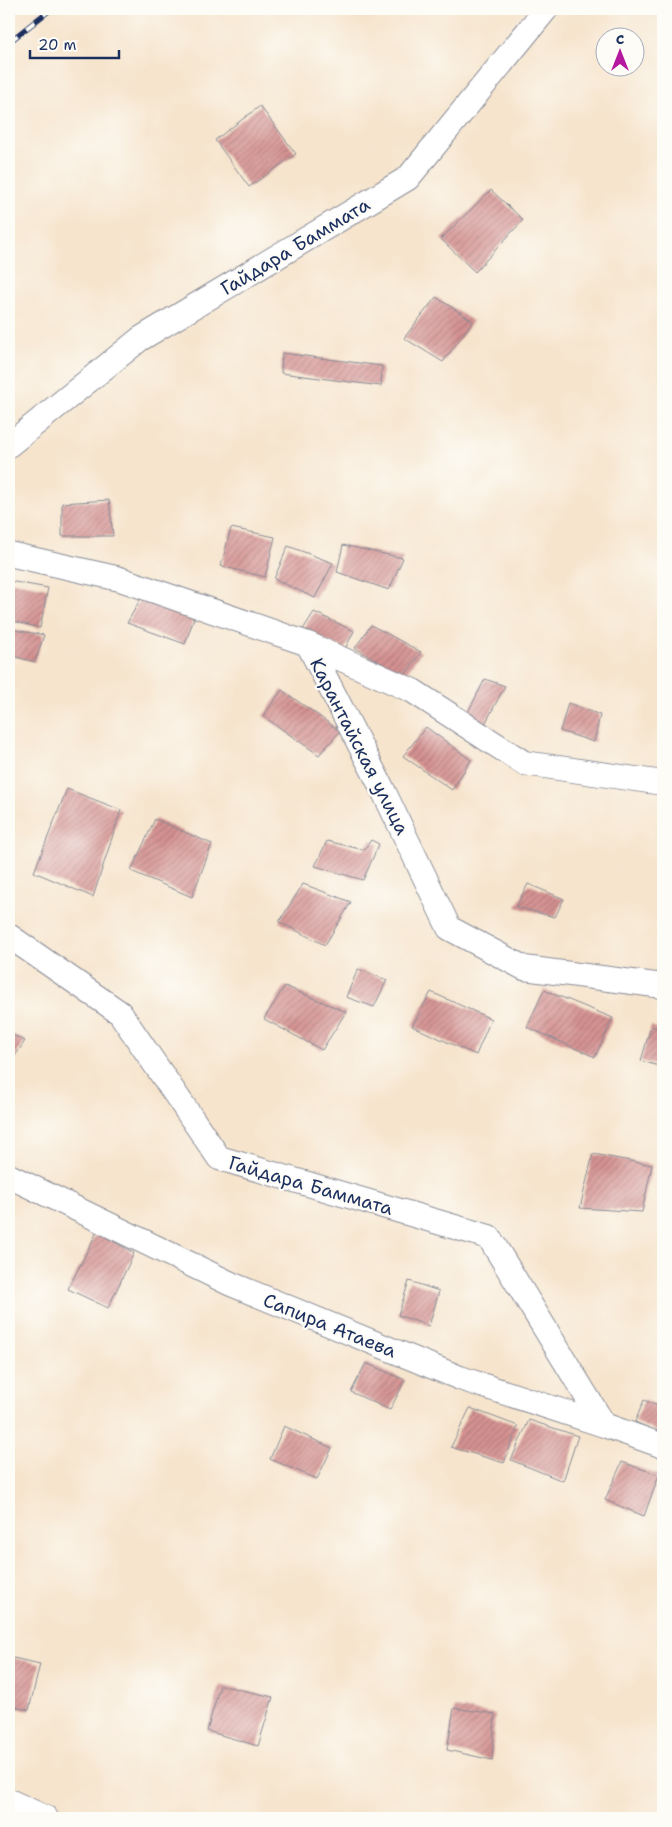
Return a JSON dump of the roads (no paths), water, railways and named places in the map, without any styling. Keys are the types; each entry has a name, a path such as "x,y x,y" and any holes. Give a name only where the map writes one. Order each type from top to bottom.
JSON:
{"street":[{"name":"Гайдара Баммата","path":"9,445 140,339 408,178 546,9"},
{"name":"Карантайская улица","path":"9,554 120,579 308,644 382,788 448,928 524,968 663,986"},
{"path":"308,644 413,691 524,763 663,783"},
{"name":"Гайдара Баммата","path":"9,936 120,1013 219,1158 489,1237 604,1425"},
{"name":"Сапира Атаева","path":"9,1176 231,1284 460,1378 663,1446"},
{"path":"9,1801 46,1818"}],"railway":[{"path":"9,42 51,9"}]}
